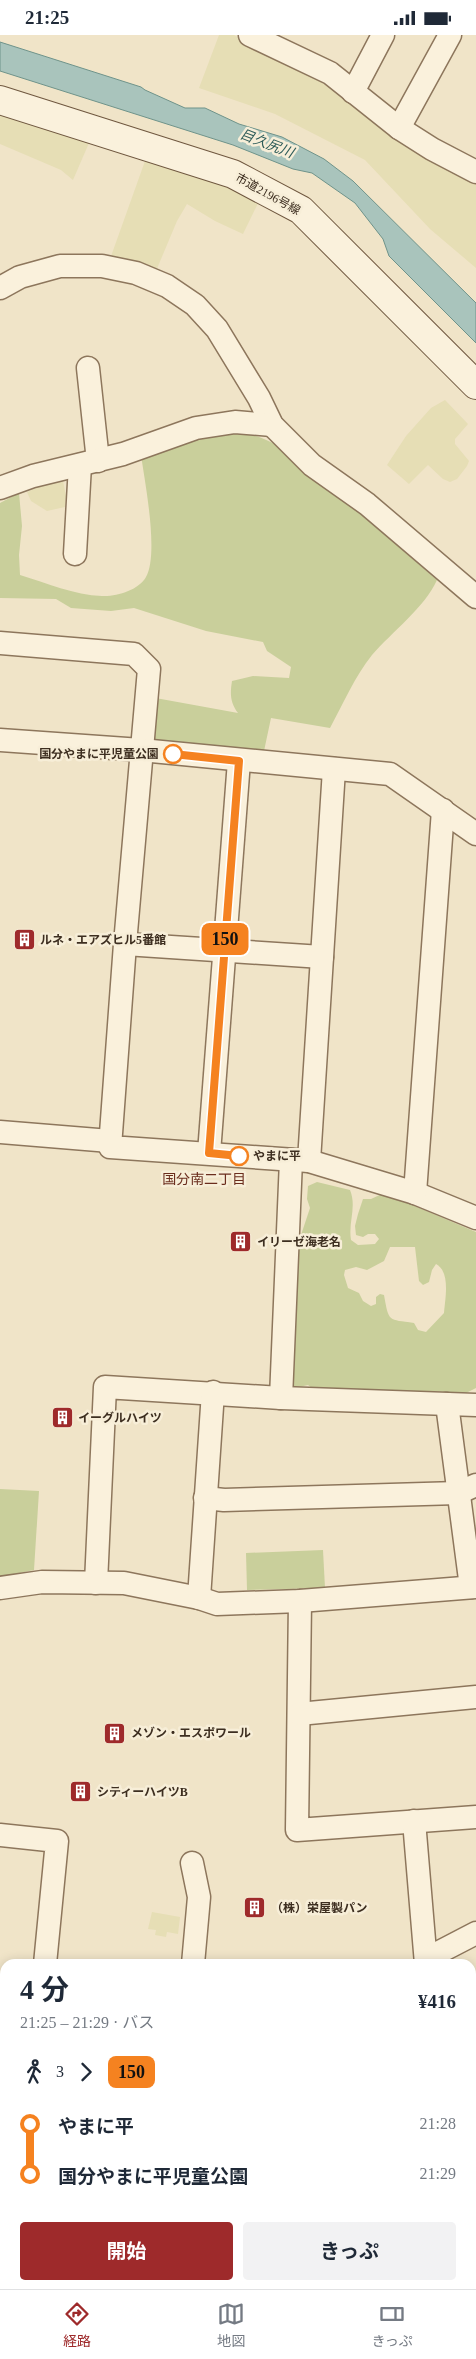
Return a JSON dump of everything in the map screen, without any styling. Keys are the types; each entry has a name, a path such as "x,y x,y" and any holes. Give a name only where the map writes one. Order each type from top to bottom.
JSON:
{"street":[{"path":"250,35 285,42 330,73 399,128 473,165"},
{"path":"353,92 383,35"},
{"path":"399,128 450,35"},
{"name":"市道2196号線","path":"0,100 233,174 300,210 476,385"},
{"path":"0,288 10,273 60,266 102,266 136,273 167,286 195,305 217,329 259,398 272,425 312,465 367,504 476,597"},
{"path":"75,554 89,463 88,368"},
{"path":"0,488 33,476 89,463 196,428 235,422 272,425"},
{"path":"0,643 134,654 149,669 125,944 110,1147 300,1160 415,1193 476,1218"},
{"path":"0,739 141,750 239,761 390,774 443,809 476,834"},
{"path":"209,1153 239,761"},
{"path":"280,1398 300,1160 322,957 334,769"},
{"path":"415,1193 443,809"},
{"path":"125,944 322,957"},
{"path":"0,1133 110,1141"},
{"path":"96,1583 105,1387 280,1398 476,1405"},
{"path":"199,1598 213,1393"},
{"path":"0,1588 42,1582 124,1583 199,1598 217,1604 300,1601 474,1587 467,1489 447,1404"},
{"path":"205,1499 224,1500 467,1489"},
{"path":"300,1601 297,1830 476,1817"},
{"path":"299,1714 476,1697"},
{"path":"414,1821 426,1959"},
{"path":"0,1835 57,1841 45,1959"},
{"path":"192,1863 199,1897 193,1959"},
{"path":"430,1959 476,1933"}],"shaded area":[{"path":"219,35 234,35 315,78 460,176 476,184 476,268 430,229 365,160 275,114 199,88"},
{"path":"0,107 92,136 73,180 61,170 0,144"},
{"path":"145,152 262,195 243,234 215,221 187,204 177,221 156,271 110,259 145,161"},
{"path":"445,400 468,424 455,439 455,444 469,461 467,466 457,479 450,482 443,479 428,465 409,484 387,465 406,436 431,408"},
{"path":"63,481 66,496 65,507 47,511 31,501 27,492 41,486"},
{"path":"152,1912 180,1917 178,1934 167,1932 166,1937 155,1935 156,1930 148,1929"}],"green space":[{"path":"205,433 253,435 283,449 296,458 437,580 425,600 366,663 330,728 271,718 264,751 146,744 150,697 238,713 231,698 232,681 253,676 289,678 291,667 267,651 263,642 206,631 134,608 111,611 71,608 56,599 0,598 0,503 19,493 22,526 19,555 20,575 71,591 102,596 127,592 143,582 150,566 151,536 141,455"},
{"path":"317,1182 350,1190 353,1202 351,1240 358,1245 375,1244 379,1239 375,1234 368,1234 363,1237 356,1235 355,1226 363,1199 371,1199 384,1193 476,1232 476,1388 466,1393 424,1391 402,1397 321,1395 308,1385 290,1389 295,1253 310,1208 307,1199 308,1186","holes":["390,1247 415,1247 419,1281 423,1285 429,1282 432,1270 436,1264 444,1273 446,1286 444,1313 426,1332 418,1330 414,1323 391,1318 387,1311 384,1295 380,1294 376,1297 376,1304 371,1306 363,1301 359,1293 348,1288 344,1275 345,1270 356,1267 367,1270 384,1261"]},
{"path":"0,1489 39,1491 34,1570 0,1577"},
{"path":"323,1550 325,1588 247,1590 246,1553"}],"water":[{"name":"目久尻川","path":"0,42 141,87 185,108 205,108 239,124 282,137 324,159 353,181 476,303 476,343 389,256 383,239 355,203 312,173 293,169 233,145 0,71"}],"bus line":[{"name":"150","path":"173,754 239,761 209,1153 239,1156"}],"place":[{"name":"国分やまに平児童公園","path":"173,754"},
{"name":"ルネ・エアズヒル5番館","path":"24,940"},
{"name":"やまに平","path":"239,1156"},
{"name":"イリーゼ海老名","path":"241,1242"},
{"name":"イーグルハイツ","path":"62,1418"},
{"name":"メゾン・エスポワール","path":"115,1733"},
{"name":"シティーハイツB","path":"81,1792"},
{"name":"（株）栄屋製パン","path":"255,1908"}],"district":[{"name":"国分南二丁目","path":"204,1179"}]}
